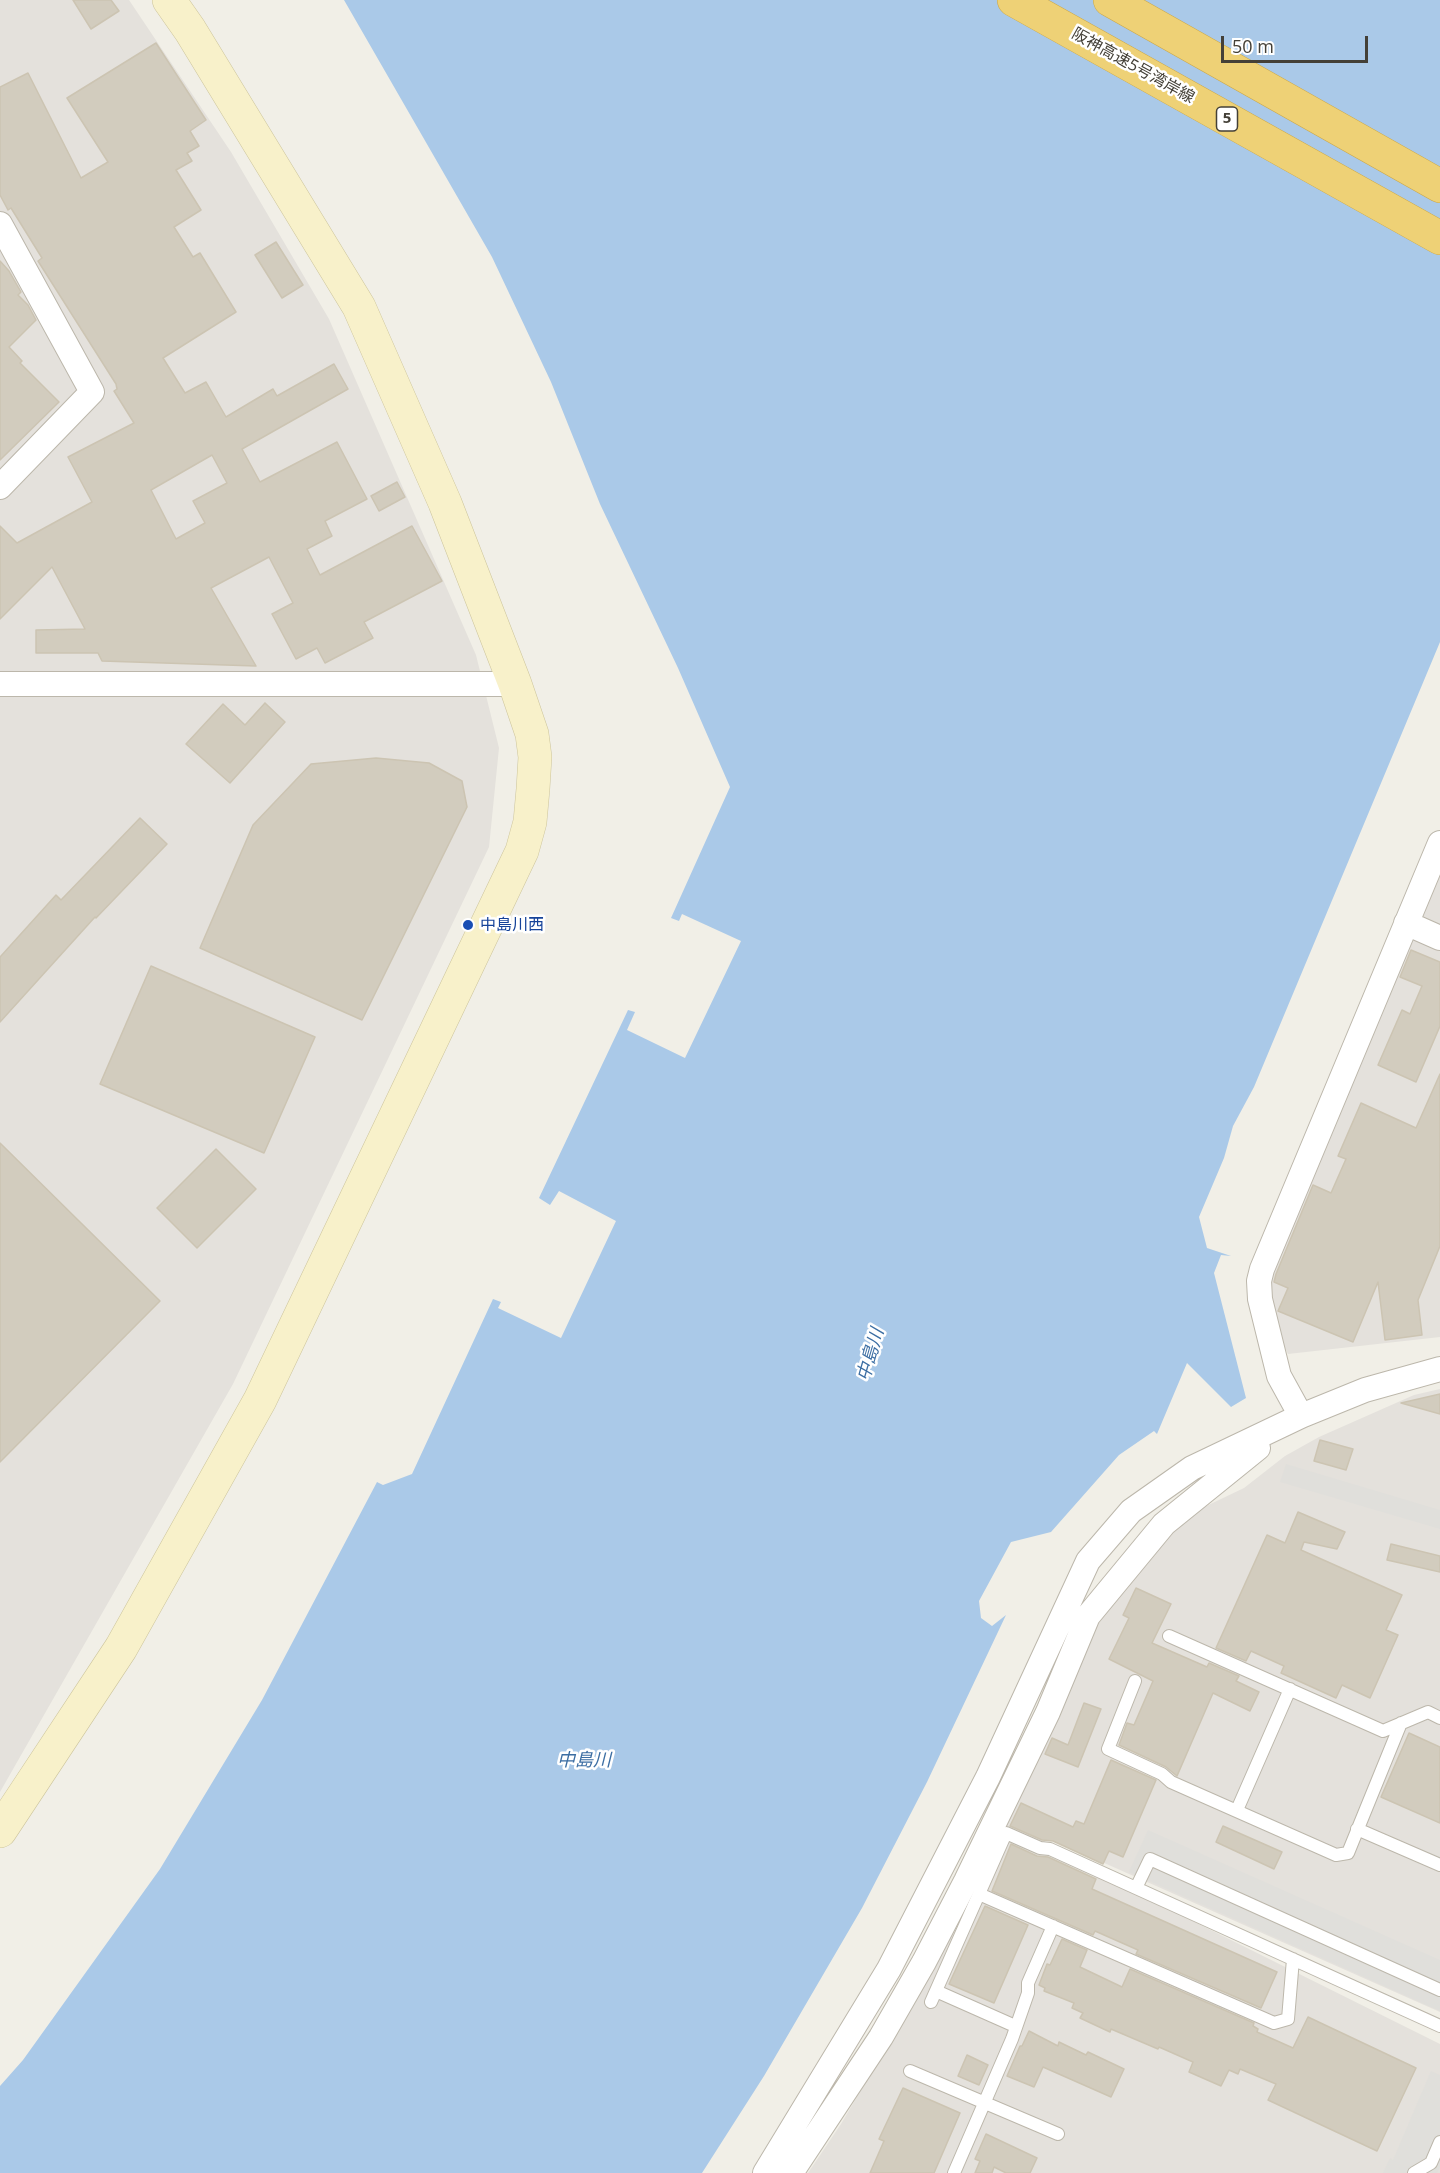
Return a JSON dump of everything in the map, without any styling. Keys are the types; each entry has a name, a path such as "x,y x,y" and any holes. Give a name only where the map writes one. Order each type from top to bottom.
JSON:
{"highway":[{"name":"阪神高速5号湾岸線","path":"1014,0 1440,238"},
{"path":"1110,0 1440,186"}],"street":[{"path":"0,1831 121,1648 260,1400 522,851 530,822 534,757 532,734 445,503 359,308 190,30 168,0"},
{"path":"0,224 92,392 0,486"},
{"path":"0,684 515,684"},
{"path":"1301,1416 1279,1376 1260,1299 1259,1281 1262,1269 1440,843"},
{"path":"1406,923 1440,938"},
{"path":"765,2173 889,1969 988,1777 1088,1561 1131,1511 1192,1468 1301,1416 1365,1390 1440,1370"},
{"path":"791,2173 882,2037 924,1962 1048,1712 1088,1616 1164,1524 1230,1469 1301,1416"}],"lane":[{"path":"1169,1636 1383,1731 1428,1712 1440,1718"},
{"path":"1135,1681 1108,1749 1162,1774 1171,1782 1336,1855 1348,1853 1401,1723"},
{"path":"1237,1810 1290,1689"},
{"path":"1357,1829 1440,1865"},
{"path":"1015,2026 933,1997 1006,1833 1040,1848 1050,1849 1440,2026"},
{"path":"1136,1888 1150,1859 1440,1990"},
{"path":"978,1894 1274,2023 1288,2019 1293,1959"},
{"path":"954,2173 1012,2039 1028,1993 1028,1983 1053,1926"},
{"path":"910,2071 1058,2134"},
{"path":"1414,2173 1431,2163 1440,2142"}],"shaded area":[{"path":"0,0 129,0 231,152 329,319 476,655 499,748 489,847 233,1384 0,1792"},
{"path":"1440,839 1440,1337 1288,1354 1273,1324 1265,1279"},
{"path":"1440,1389 1440,2012 1048,1838 1042,1846 1440,2044 1440,2173 808,2173 841,2124 917,1995 1088,1640 1112,1603 1152,1550 1198,1510 1244,1488 1285,1456 1319,1437 1414,1395"},
{"path":"1286,1464 1440,1510 1440,1529 1280,1482"},
{"path":"1148,1830 1440,1960 1440,2011 1129,1872"},
{"path":"1431,2071 1440,2075 1440,2167 1437,2173 1383,2173 1390,2158 1393,2160"}],"water":[{"name":"中島川","path":"344,0 1440,0 1440,642 1254,1087 1233,1126 1224,1158 1199,1217 1207,1248 1231,1256 1221,1255 1214,1273 1246,1398 1231,1407 1187,1363 1157,1434 1154,1431 1119,1455 1051,1532 1011,1542 979,1601 981,1618 992,1626 1006,1615 927,1782 862,1908 764,2076 702,2173 0,2173 0,2086 23,2060 160,1869 262,1700 377,1482 383,1485 412,1474 493,1299 501,1302 498,1308 561,1338 616,1221 559,1191 550,1205 539,1198 628,1010 635,1012 627,1030 685,1058 741,941 682,914 679,921 671,918 730,787 678,668 600,504 551,382 492,257"}],"building":[{"path":"73,0 111,0 119,11 91,29"},
{"path":"156,43 206,120 190,131 199,146 187,153 192,161 176,170 201,210 174,227 193,257 200,253 236,312 163,358 185,393 206,382 226,417 273,389 277,396 334,364 348,389 242,449 260,482 337,442 367,499 325,521 332,536 307,549 320,575 412,526 442,581 364,622 373,638 325,663 317,648 296,659 272,614 293,603 269,557 211,588 256,666 102,661 98,653 36,653 36,630 85,629 52,567 0,619 0,526 17,543 92,502 68,457 134,423 114,391 117,389 116,384 38,261 42,258 11,208 8,210 0,195 0,87 28,73 81,178 108,162 67,98","holes":["212,455 227,483 193,501 205,523 176,539 151,490"]},
{"path":"276,242 303,285 282,298 255,255"},
{"path":"0,261 9,271 21,292 18,295 28,305 36,320 9,347 22,361 20,363 59,402 0,460"},
{"path":"397,482 405,497 379,511 371,496"},
{"path":"265,703 285,722 230,783 186,744 223,704 245,725"},
{"path":"376,758 429,763 462,781 467,807 362,1020 200,948 253,825 311,764"},
{"path":"140,818 167,844 95,917 0,1022 0,957 56,895 61,900"},
{"path":"1411,950 1440,962 1440,1026 1416,1082 1378,1065 1402,1010 1410,1014 1422,986 1400,977"},
{"path":"151,966 315,1037 264,1153 100,1084"},
{"path":"1440,1074 1440,1246 1418,1300 1422,1335 1385,1340 1378,1282 1353,1342 1278,1311 1288,1288 1274,1282 1276,1274 1313,1185 1331,1193 1346,1159 1338,1156 1361,1103 1416,1128"},
{"path":"0,1143 160,1301 0,1462"},
{"path":"216,1149 256,1189 197,1248 157,1208"},
{"path":"1440,1394 1440,1414 1401,1403"},
{"path":"1320,1440 1353,1449 1346,1470 1314,1461"},
{"path":"1298,1512 1345,1532 1337,1549 1304,1542 1301,1550 1402,1595 1386,1630 1398,1635 1370,1698 1342,1685 1336,1698 1281,1673 1284,1666 1251,1651 1246,1661 1216,1648 1267,1535 1285,1543"},
{"path":"1391,1544 1440,1556 1440,1572 1387,1560"},
{"path":"1136,1588 1171,1604 1152,1643 1207,1667 1209,1663 1239,1676 1236,1681 1259,1692 1250,1711 1213,1693 1177,1776 1166,1767 1119,1745 1127,1723 1134,1725 1153,1681 1109,1659 1129,1618 1123,1615"},
{"path":"1084,1703 1101,1709 1078,1767 1045,1754 1052,1738 1068,1745"},
{"path":"1409,1733 1440,1747 1440,1823 1381,1797"},
{"path":"1111,1760 1156,1780 1123,1857 1109,1851 1103,1864 1053,1841 1042,1840 1010,1826 1021,1803 1073,1827 1076,1821 1084,1824"},
{"path":"1223,1826 1282,1852 1274,1869 1216,1842"},
{"path":"1011,1844 1037,1856 1048,1857 1096,1879 1092,1889 1277,1972 1261,2008 1136,1954 1138,1950 1095,1931 1093,1935 992,1891"},
{"path":"985,1906 1028,1925 994,2003 949,1984"},
{"path":"1062,1939 1087,1950 1080,1967 1122,1987 1130,1969 1254,2023 1253,2026 1258,2029 1257,2032 1293,2048 1308,2017 1416,2068 1377,2151 1268,2100 1276,2084 1240,2069 1238,2074 1229,2070 1221,2086 1189,2072 1193,2062 1111,2029 1110,2032 1080,2018 1083,2013 1072,2008 1074,2003 1044,1991 1045,1988 1039,1985 1047,1964 1050,1965"},
{"path":"1029,2031 1058,2046 1059,2042 1086,2055 1088,2052 1124,2069 1111,2097 1043,2067 1034,2087 1007,2076"},
{"path":"967,2055 988,2065 979,2085 958,2076"},
{"path":"903,2088 960,2113 934,2173 870,2173 884,2141 879,2139"},
{"path":"986,2134 1037,2158 1030,2173 1006,2173 994,2167 992,2173 975,2173 980,2161 975,2159"}],"place":[{"name":"中島川西","path":"468,925"}]}
